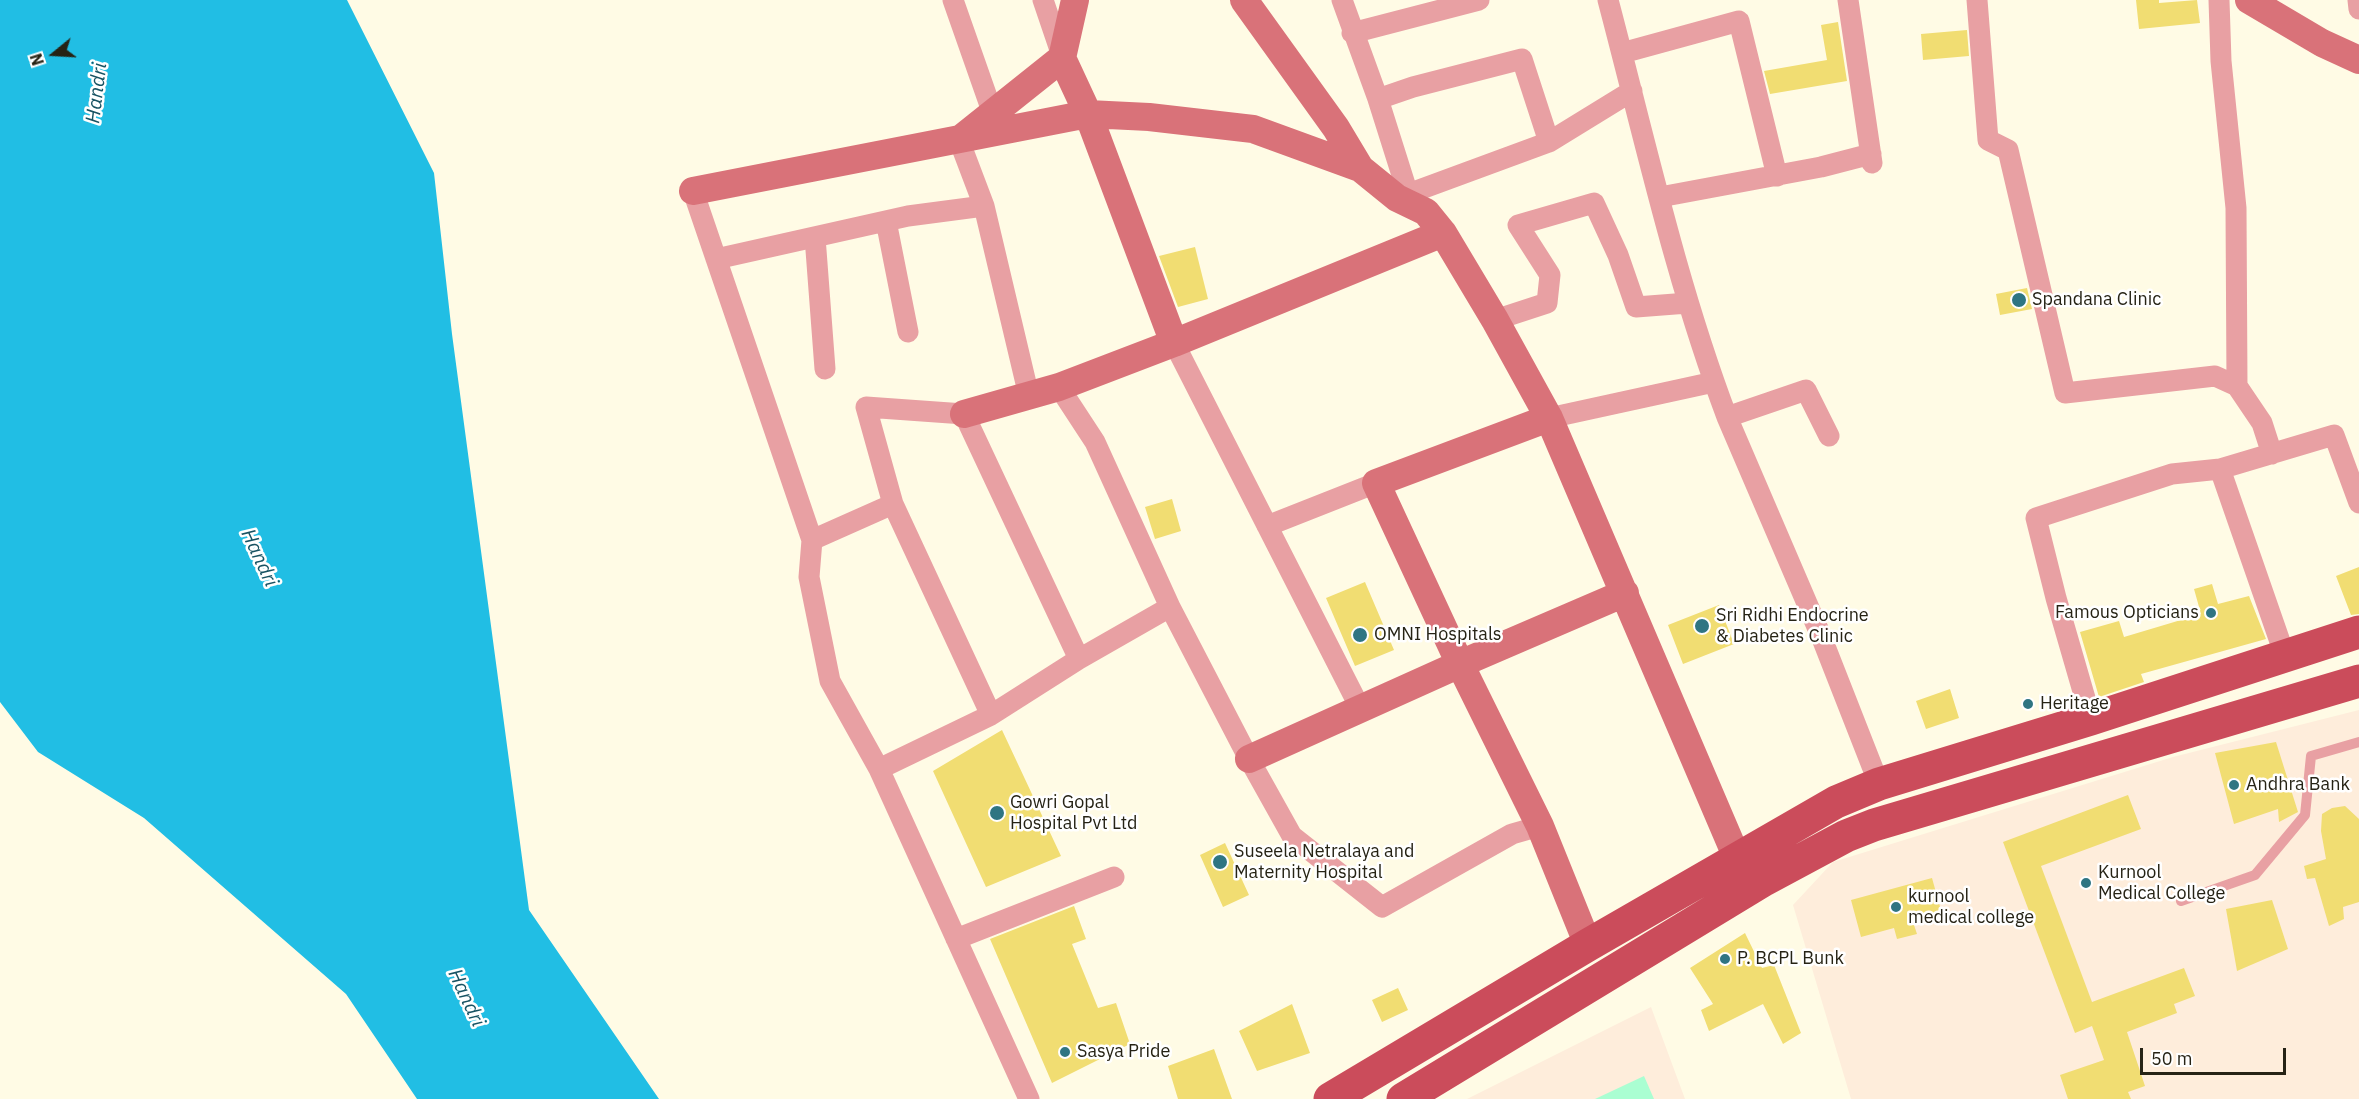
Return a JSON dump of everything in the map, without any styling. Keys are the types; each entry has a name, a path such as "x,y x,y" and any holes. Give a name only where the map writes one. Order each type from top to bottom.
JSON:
{"main road":[{"path":"1330,1099 1588,945 1836,802 1880,784 2091,719 2359,632"},
{"path":"1403,1099 1753,887 1846,836 1874,825 2359,681"},
{"path":"1737,858 1753,887"}],"street":[{"path":"953,0 993,114"},
{"path":"1043,0 1062,58 1088,114 1174,344 1360,708"},
{"path":"959,140 1062,58 1075,0"},
{"path":"1244,0 1336,128 1360,168"},
{"path":"1342,0 1352,33 1378,99 1403,196"},
{"path":"1352,33 1479,0"},
{"path":"1608,0 1688,303 1714,382 1821,636 1880,784"},
{"path":"1660,197 1872,159 1848,0"},
{"path":"1977,0 1988,140 2008,150 2066,393 2215,376 2237,386 2262,423 2272,454"},
{"path":"2219,0 2221,61 2236,207 2237,386"},
{"path":"2249,0 2322,43 2359,60"},
{"path":"2358,0 2359,9"},
{"path":"1622,53 1739,21 1778,176"},
{"path":"1378,99 1413,87 1522,59 1550,142"},
{"path":"1403,196 1550,142 1632,91"},
{"path":"1029,1099 879,769 830,681 809,577 812,540 693,191 1088,114 1149,117 1253,129 1360,168 1426,212 1443,233 1495,320 1549,418 1737,858"},
{"path":"959,140 984,206 1029,396"},
{"path":"1495,320 1547,303 1550,274 1518,225 1594,203 1618,255 1635,307 1688,303"},
{"path":"716,259 908,216 984,206"},
{"path":"886,221 908,332"},
{"path":"991,715 893,504 866,407 964,414 1059,387 1174,344 1443,233"},
{"path":"815,237 825,369"},
{"path":"1267,526 1549,418 1714,382"},
{"path":"1059,387 1095,442 1170,607 1292,836 1382,907 1512,834 1540,826"},
{"path":"1727,417 1806,390 1829,436"},
{"path":"964,414 1079,659"},
{"path":"2091,719 2056,598 2036,518 2172,474 2220,469 2334,435 2359,504"},
{"path":"2220,469 2285,656"},
{"path":"1376,483 1460,664 1540,826 1588,945"},
{"path":"812,540 893,504"},
{"path":"1249,759 1625,592"},
{"path":"879,769 991,715 1079,659 1170,607"},
{"path":"956,939 1114,877"}],"lane":[{"path":"2181,901 2255,875 2305,815 2311,756 2359,742"}],"shaded area":[{"name":"Kurnool Medical College","path":"2359,710 2359,1099 1851,1099 1793,905 1833,862 2173,757"},
{"path":"1651,1007 1685,1099 1467,1099"}],"green space":[{"path":"1644,1076 1654,1099 1595,1099"}],"water":[{"name":"Handri","path":"0,0 347,0 434,173 452,334 529,910 659,1099 417,1099 346,994 144,818 38,752 0,702"}],"building":[{"path":"2136,0 2159,0 2159,3 2197,0 2200,23 2139,29"},
{"path":"1838,22 1847,81 1770,94 1764,71 1827,60 1821,25"},
{"path":"1967,30 1969,56 1923,60 1921,34"},
{"path":"1195,247 1208,299 1178,307 1159,256"},
{"path":"2027,288 2032,309 2000,315 1996,294"},
{"path":"1172,499 1181,531 1155,539 1145,507"},
{"path":"2359,567 2359,614 2351,615 2336,576"},
{"path":"1365,582 1394,650 1355,666 1326,598"},
{"path":"2212,584 2218,604 2249,596 2266,639 2141,674 2144,682 2099,697 2080,632 2119,621 2124,637 2201,614 2194,589"},
{"path":"1719,605 1734,644 1683,664 1668,625"},
{"path":"1950,689 1959,718 1926,729 1916,701"},
{"name":"Gowri Gopal Hospital Pvt Ltd","path":"1002,730 1061,856 986,887 933,771"},
{"path":"2276,742 2298,812 2279,822 2278,809 2234,824 2215,753"},
{"path":"2128,795 2141,829 2041,866 2092,1002 2184,968 2195,996 2174,1004 2177,1013 2127,1032 2145,1086 2128,1092 2131,1099 2068,1099 2060,1075 2104,1060 2092,1026 2075,1033 2003,842"},
{"path":"2345,806 2359,819 2359,902 2343,907 2344,919 2329,926 2315,878 2307,879 2304,866 2326,859 2321,831 2322,814 2332,808"},
{"path":"1225,843 1249,895 1223,907 1200,855"},
{"name":"kurnool medical college","path":"1932,878 1942,914 1913,922 1917,934 1897,939 1894,928 1861,937 1851,900"},
{"path":"2272,900 2288,949 2237,971 2226,909"},
{"path":"1074,906 1086,939 1072,944 1098,1008 1116,1003 1130,1044 1052,1083 990,939"},
{"path":"1745,933 1762,968 1774,965 1801,1033 1783,1044 1763,1004 1709,1031 1701,1010 1713,1004 1690,968"},
{"path":"1398,988 1408,1010 1382,1022 1372,1000"},
{"path":"1292,1004 1310,1053 1257,1071 1239,1031"},
{"path":"1214,1049 1232,1099 1178,1099 1168,1066"}],"place":[{"name":"Spandana Clinic","path":"2019,300"},
{"name":"Famous Opticians","path":"2211,613"},
{"name":"Sri Ridhi Endocrine & Diabetes Clinic","path":"1702,626"},
{"name":"OMNI Hospitals","path":"1360,635"},
{"name":"Heritage","path":"2028,704"},
{"name":"Andhra Bank","path":"2234,785"},
{"name":"Gowri Gopal Hospital Pvt Ltd","path":"997,813"},
{"name":"Suseela Netralaya and Maternity Hospital","path":"1220,862"},
{"name":"Kurnool Medical College","path":"2086,883"},
{"name":"kurnool medical college","path":"1896,907"},
{"name":"P. BCPL Bunk","path":"1725,959"},
{"name":"Sasya Pride","path":"1065,1052"}]}
